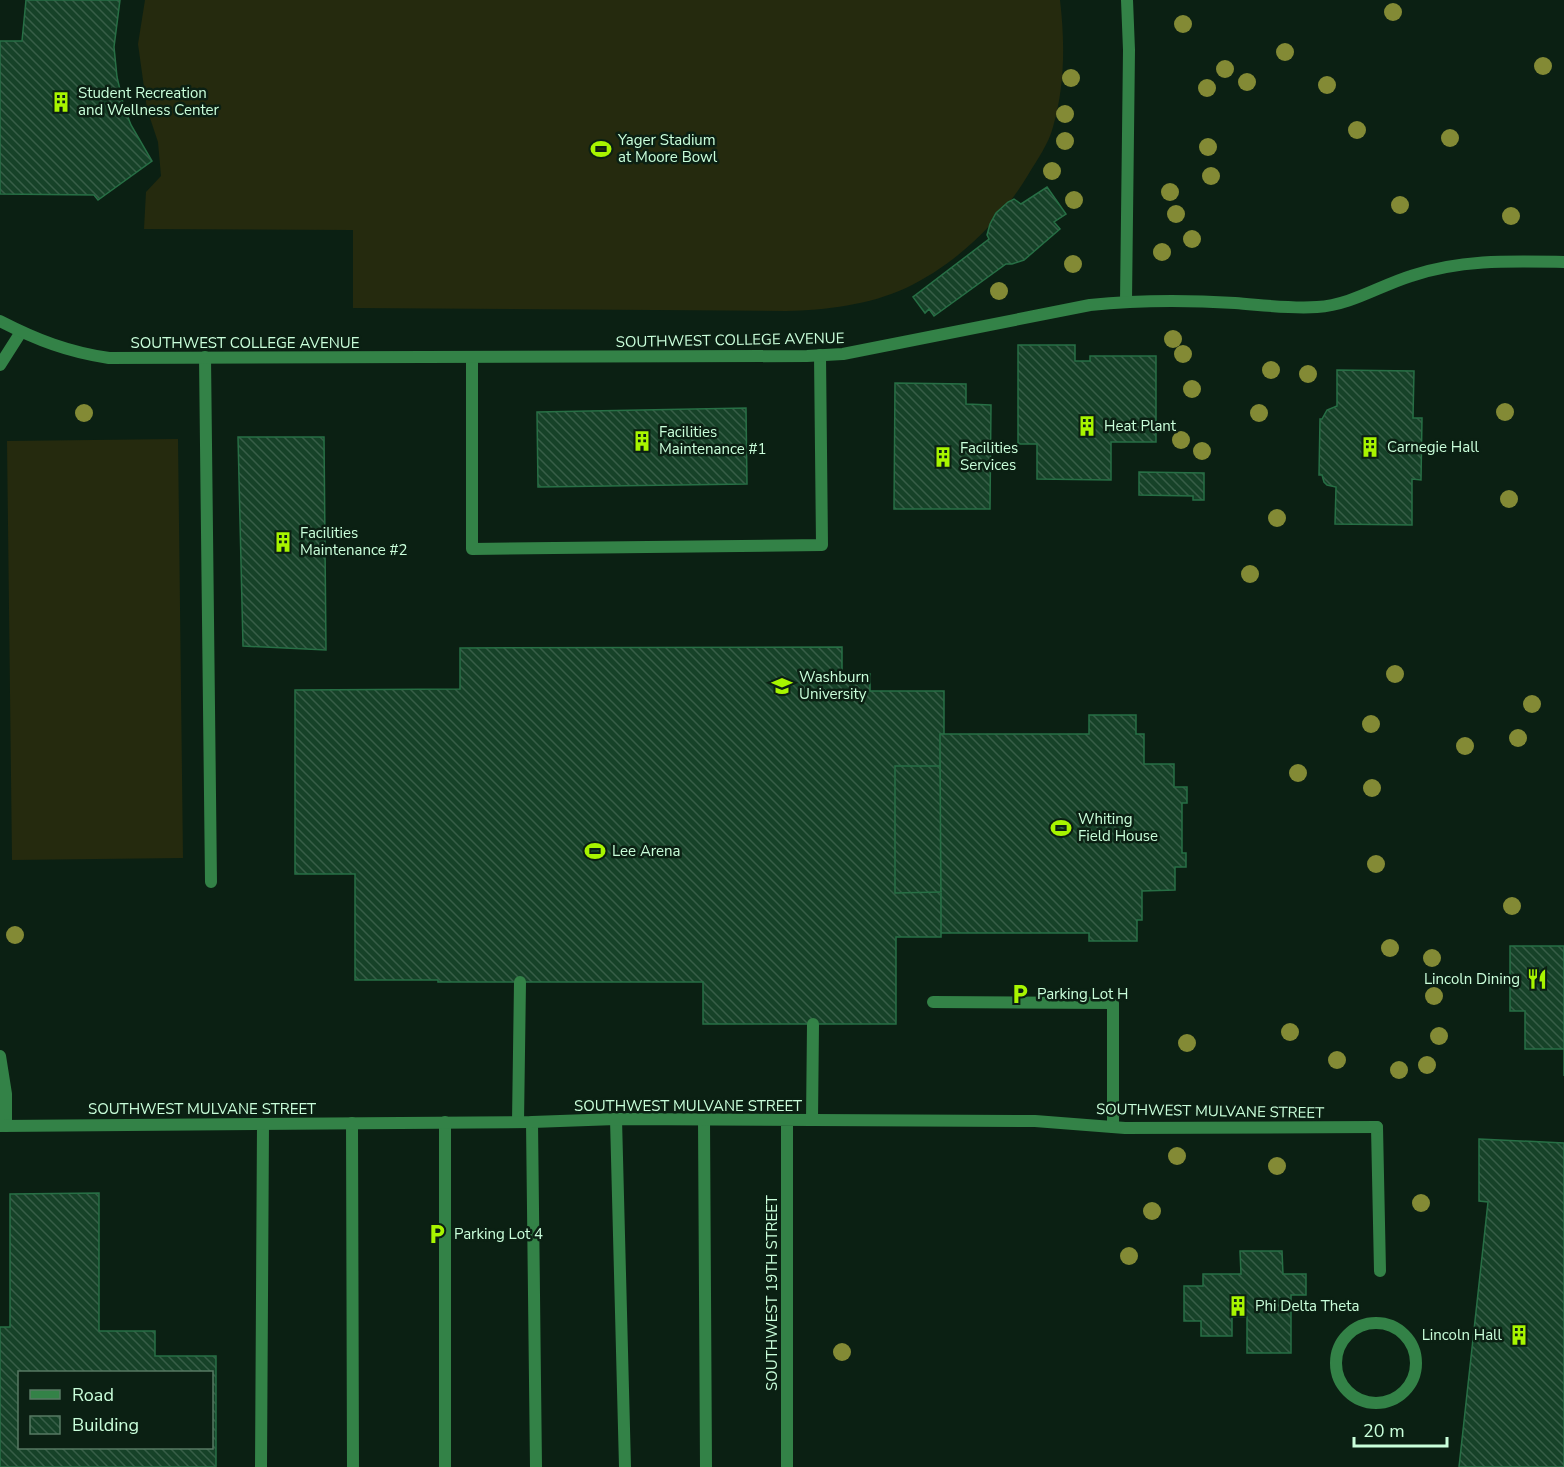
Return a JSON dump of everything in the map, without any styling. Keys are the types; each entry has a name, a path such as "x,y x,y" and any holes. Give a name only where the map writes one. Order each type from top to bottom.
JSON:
{"street":[{"path":"1126,301 1128,0"},
{"name":"SOUTHWEST COLLEGE AVENUE","path":"0,321 21,332 76,353 109,358 819,355 843,354 1090,305 1126,301 1182,301 1317,307 1352,301 1410,276 1455,265 1495,261 1564,262"},
{"path":"0,365 21,332"},
{"path":"472,357 472,549 822,545 819,355"},
{"path":"205,357 211,882"},
{"path":"518,1122 520,982"},
{"path":"933,1002 1113,1003 1113,1127"},
{"path":"812,1120 813,1024"},
{"path":"0,1056 6,1094 3,1126"},
{"path":"616,1119 625,1467"},
{"name":"SOUTHWEST MULVANE STREET","path":"3,1126 532,1122 616,1119 1035,1121 1113,1127 1377,1127 1380,1271"},
{"path":"704,1120 706,1467"},
{"name":"SOUTHWEST 19TH STREET","path":"787,1120 787,1467"},
{"path":"445,1122 445,1467"},
{"path":"532,1122 536,1467"},
{"path":"352,1123 352,1467"},
{"path":"261,1467 263,1124"},
{"path":"1378,1322 1391,1325 1403,1332 1412,1343 1417,1368 1413,1381 1405,1392 1389,1401 1370,1403 1347,1392 1339,1380 1336,1367 1337,1353 1342,1340 1352,1330 1364,1324 1378,1322"}],"green space":[{"name":"Yager Stadium at Moore Bowl","path":"145,0 1060,0 1063,32 1062,80 1049,139 1028,175 1004,209 975,240 942,267 906,288 877,299 832,308 786,311 353,308 353,230 144,229 146,192 161,176 158,142 147,109 138,44"},
{"path":"178,439 183,858 12,860 7,441"}],"building":[{"name":"Student Recreation and Wellness Center","path":"26,0 120,0 114,47 117,77 131,125 152,161 98,200 94,195 0,194 0,41 22,41"},
{"path":"1047,187 1066,214 1054,222 1060,229 1024,260 1006,264 934,316 929,309 925,313 913,297 989,239 987,235 990,224 996,213 1008,202 1014,199 1021,204"},
{"name":"Heat Plant","path":"1018,345 1075,345 1075,361 1090,361 1090,356 1156,356 1156,442 1111,442 1111,480 1037,479 1037,444 1018,444"},
{"name":"Carnegie Hall","path":"1337,370 1414,371 1413,418 1422,418 1421,480 1412,479 1412,525 1335,524 1336,487 1327,485 1322,475 1319,475 1320,419 1327,410 1337,406"},
{"name":"Facilities Services","path":"895,383 966,384 966,404 991,405 990,509 894,509"},
{"name":"Facilities Maintenance #1","path":"746,408 747,484 538,487 537,412"},
{"name":"Facilities Maintenance #2","path":"238,437 324,437 326,650 243,646"},
{"path":"1139,472 1204,473 1204,500 1193,500 1193,496 1139,495"},
{"name":"Lee Arena","path":"842,647 842,674 870,674 870,691 944,691 944,734 940,734 940,766 895,766 895,893 941,892 941,937 896,937 896,1024 703,1024 703,982 355,980 355,874 295,874 295,690 460,689 460,648"},
{"name":"Whiting Field House","path":"1089,715 1136,715 1136,734 1144,734 1144,764 1174,764 1174,787 1187,787 1187,803 1182,803 1182,853 1186,853 1186,867 1175,867 1175,890 1142,891 1142,920 1137,920 1137,941 1089,941 1089,933 941,933 940,734 1089,734"},
{"path":"895,766 940,766 941,892 895,893"},
{"name":"Lincoln Dining","path":"1510,946 1564,946 1564,1049 1525,1049 1525,1011 1510,1011"},
{"name":"Lincoln Hall","path":"1479,1139 1564,1143 1564,1467 1459,1467 1488,1202 1479,1201"},
{"path":"99,1193 99,1331 155,1331 155,1356 216,1356 216,1467 0,1467 0,1327 10,1327 10,1194"},
{"name":"Phi Delta Theta","path":"1240,1251 1282,1251 1283,1274 1306,1274 1306,1295 1291,1295 1291,1353 1247,1353 1247,1317 1232,1317 1232,1336 1201,1336 1201,1321 1184,1321 1184,1286 1203,1286 1203,1274 1241,1274"}],"place":[{"name":"Student Recreation and Wellness Center","path":"61,102"},
{"name":"Yager Stadium at Moore Bowl","path":"601,149"},
{"name":"Heat Plant","path":"1087,426"},
{"name":"Facilities Maintenance #1","path":"642,441"},
{"name":"Carnegie Hall","path":"1370,447"},
{"name":"Facilities Services","path":"943,457"},
{"name":"Facilities Maintenance #2","path":"283,542"},
{"name":"Washburn University","path":"782,686"},
{"name":"Whiting Field House","path":"1061,828"},
{"name":"Lee Arena","path":"595,851"},
{"name":"Lincoln Dining","path":"1537,979"},
{"name":"Parking Lot H","path":"1020,994"},
{"name":"Parking Lot 4","path":"437,1234"},
{"name":"Phi Delta Theta","path":"1238,1306"},
{"name":"Lincoln Hall","path":"1519,1335"}]}
